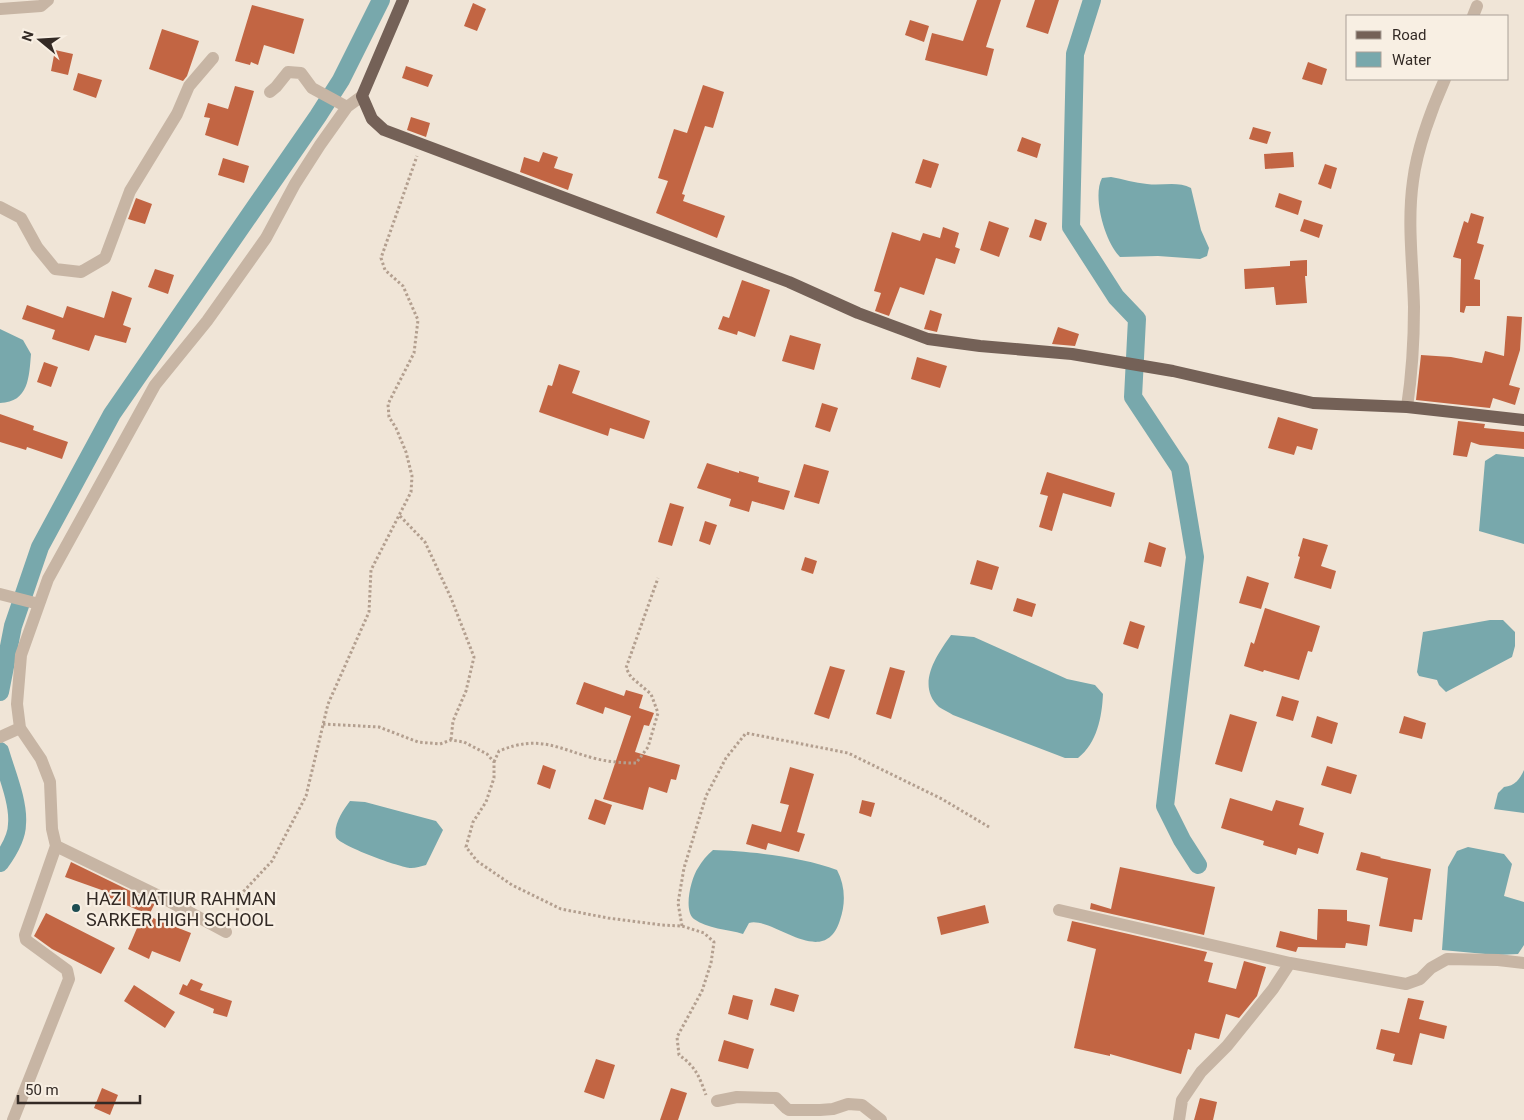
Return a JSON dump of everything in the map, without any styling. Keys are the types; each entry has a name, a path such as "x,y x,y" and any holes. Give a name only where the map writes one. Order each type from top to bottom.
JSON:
{"main road":[{"path":"403,0 362,96 372,119 384,130 788,282 858,313 928,339 980,346 1072,354 1121,362 1173,371 1313,403 1408,407 1524,420"}],"street":[{"path":"0,9 42,6 48,0"},
{"path":"0,207 21,218 37,247 55,269 81,272 105,258 130,191 177,114 189,86 212,58"},
{"path":"270,92 288,72 295,71 301,73 312,88 342,104"},
{"path":"1408,407 1412,373 1414,308 1411,234 1413,180 1436,98 1445,80"},
{"path":"13,1120 69,979 67,970 26,940 25,935 56,846 52,829 50,782 41,759 20,728 17,704 21,655 37,603 48,579 155,384 207,322 266,238 342,104 362,96"},
{"path":"0,594 37,603"},
{"path":"2,736 20,728"},
{"path":"56,846 226,932"},
{"path":"1059,910 1290,963 1406,984 1420,979 1431,968 1447,959 1498,960 1524,963"},
{"path":"1179,1120 1182,1100 1201,1072 1227,1046 1273,989 1290,963"},
{"path":"717,1101 738,1098 776,1098 789,1110 834,1110 848,1104 862,1105 881,1120"}],"path":[{"path":"226,932 231,929 243,892 272,861 306,796 328,704 369,612 371,570 411,492 412,476 406,452 389,417 388,404 414,353 418,320 403,286 385,270 381,258 421,145"},
{"path":"400,516 424,542 452,598 474,657 466,691 453,721 451,740"},
{"path":"658,578 626,668 631,677 651,694 658,713 648,747 636,763 599,760 553,745 534,742 516,744 499,751 494,762 494,778 486,802 473,822 466,847 477,861 512,885 561,909 608,918 682,926 704,933 714,942 712,963 702,991 677,1036 679,1055 691,1063 697,1072 708,1100 717,1101"},
{"path":"323,724 379,727 418,742 440,744 451,740 464,742 487,754 494,762"},
{"path":"682,926 678,904 684,868 706,796 726,758 746,733 848,753 942,799 989,827"}],"water":[{"path":"1111,177 1142,183 1175,184 1191,188 1201,230 1209,248 1207,256 1200,259 1158,256 1120,257 1109,241 1099,207 1099,186 1102,178"},
{"path":"0,329 23,340 31,354 26,387 17,398 10,402 0,403"},
{"path":"1496,454 1524,457 1524,544 1479,531 1485,461"},
{"path":"1490,620 1503,620 1515,632 1515,646 1512,657 1446,692 1437,680 1419,676 1417,672 1423,632"},
{"path":"951,635 974,637 1067,679 1095,685 1103,694 1100,720 1090,745 1078,758 1065,758 953,715 939,707 932,698 929,680 935,661"},
{"path":"1524,770 1524,813 1494,809 1498,793 1504,787 1517,782"},
{"path":"350,801 365,802 436,821 443,830 426,865 413,868 405,867 371,856 339,841 335,832 337,823"},
{"path":"1468,847 1504,854 1512,864 1504,896 1524,902 1524,945 1518,954 1496,955 1442,950 1448,867 1457,851"},
{"path":"713,850 776,856 824,865 837,870 842,882 844,901 840,920 832,934 822,941 811,942 759,923 749,923 743,934 711,927 694,919 689,909 691,886 695,873"}],"building":[{"path":"977,0 1001,0 986,47 994,49 987,76 925,60 932,33 963,41"},
{"path":"1035,0 1059,0 1048,34 1026,27"},
{"path":"473,3 486,9 477,31 464,26"},
{"path":"252,5 304,19 294,54 264,45 258,65 251,62 250,65 235,61"},
{"path":"910,20 929,26 924,42 905,35"},
{"path":"162,29 199,41 187,76 183,81 149,69"},
{"path":"55,50 73,54 68,75 51,71"},
{"path":"1308,62 1327,69 1322,85 1302,79"},
{"path":"406,66 433,75 428,87 402,78"},
{"path":"78,73 102,80 96,98 73,90"},
{"path":"703,85 724,92 713,128 705,126 682,194 685,195 683,201 725,216 717,238 656,213 668,181 658,178 674,129 687,133"},
{"path":"235,86 254,91 238,146 205,135 210,118 204,117 208,103 228,109"},
{"path":"411,117 430,123 426,137 407,130"},
{"path":"1253,127 1271,132 1267,144 1249,139"},
{"path":"1022,137 1041,144 1037,158 1017,151"},
{"path":"543,152 558,157 554,168 573,174 568,190 520,172 524,157 539,162"},
{"path":"1293,152 1294,167 1265,169 1264,154"},
{"path":"223,158 249,166 244,183 218,175"},
{"path":"923,159 939,164 931,188 915,183"},
{"path":"1325,164 1337,168 1331,189 1318,184"},
{"path":"1279,193 1302,201 1298,215 1275,207"},
{"path":"136,198 152,204 145,224 128,219"},
{"path":"1471,213 1484,217 1477,243 1484,245 1474,279 1480,280 1480,306 1466,306 1464,313 1460,312 1461,259 1453,257 1464,221 1468,223"},
{"path":"1035,219 1047,223 1041,241 1029,237"},
{"path":"1304,219 1323,225 1319,238 1300,231"},
{"path":"989,221 1009,228 999,257 980,250"},
{"path":"943,227 959,233 955,247 960,249 955,264 936,258 924,295 900,287 889,316 875,311 881,293 874,291 892,232 920,241 923,233 940,238"},
{"path":"1307,260 1307,276 1305,276 1307,303 1276,305 1274,287 1245,289 1244,269 1290,266 1290,261"},
{"path":"155,269 174,275 168,294 148,287"},
{"path":"742,280 770,290 755,337 738,331 737,335 718,329 723,316 729,318"},
{"path":"112,291 132,298 123,325 131,328 126,343 95,335 89,351 52,339 55,330 22,319 27,305 63,318 67,306 104,318"},
{"path":"930,310 942,314 937,332 924,329"},
{"path":"1507,316 1522,317 1520,350 1509,385 1520,388 1515,405 1493,398 1490,408 1416,400 1421,355 1451,357 1482,363 1485,351 1504,356"},
{"path":"1058,327 1079,334 1075,346 1052,344"},
{"path":"790,335 821,344 814,370 782,361"},
{"path":"917,357 947,366 940,388 911,379"},
{"path":"44,362 58,367 51,387 37,382"},
{"path":"559,364 580,371 572,393 650,421 644,439 610,428 608,436 539,412 548,385 552,386"},
{"path":"822,403 838,408 830,432 815,427"},
{"path":"0,414 34,426 33,430 68,442 62,459 27,447 26,450 0,442"},
{"path":"1278,417 1318,429 1312,450 1297,446 1294,455 1268,448"},
{"path":"1458,421 1485,424 1484,428 1524,432 1524,449 1480,445 1471,442 1467,457 1453,455"},
{"path":"707,463 759,477 758,482 790,491 784,510 752,501 749,512 729,506 731,499 697,488"},
{"path":"804,464 829,471 819,504 794,497"},
{"path":"1047,472 1115,493 1111,507 1063,493 1052,531 1039,527 1048,496 1040,494"},
{"path":"670,503 684,507 672,546 658,542"},
{"path":"705,521 717,525 710,545 699,541"},
{"path":"1303,538 1328,545 1321,566 1336,571 1331,589 1294,578"},
{"path":"1149,542 1166,548 1161,567 1144,562"},
{"path":"805,557 817,561 813,574 801,570"},
{"path":"977,560 999,567 992,590 970,584"},
{"path":"1247,576 1269,583 1261,609 1239,603"},
{"path":"1017,598 1036,604 1032,617 1013,611"},
{"path":"1265,608 1320,626 1312,652 1308,651 1299,680 1244,666 1251,642 1254,644"},
{"path":"1130,621 1145,626 1138,649 1123,644"},
{"path":"830,666 845,670 829,719 814,714"},
{"path":"890,667 905,671 891,719 876,714"},
{"path":"584,682 624,696 626,690 643,695 639,708 654,713 649,726 644,725 635,752 680,765 676,780 671,779 667,793 649,787 643,810 603,799 631,716 605,707 603,714 576,704"},
{"path":"1282,696 1299,701 1293,721 1276,716"},
{"path":"1230,714 1257,722 1242,772 1215,764"},
{"path":"1317,716 1338,723 1332,744 1311,737"},
{"path":"1404,716 1426,723 1422,739 1399,733"},
{"path":"543,765 556,770 550,789 537,784"},
{"path":"1327,766 1357,775 1351,794 1321,785"},
{"path":"790,767 814,774 797,832 805,834 799,852 768,843 766,850 746,844 752,824 781,832 789,805 780,803"},
{"path":"1230,798 1272,811 1276,800 1304,808 1299,825 1324,833 1318,854 1298,848 1296,855 1263,845 1264,841 1221,828"},
{"path":"595,799 612,805 605,825 588,819"},
{"path":"862,800 875,803 871,817 859,813"},
{"path":"1361,852 1431,869 1422,920 1414,919 1412,932 1379,926 1388,878 1356,870"},
{"path":"71,862 155,903 149,915 108,897 110,893 65,877"},
{"path":"1120,867 1215,887 1204,935 1090,909 1091,903 1111,909"},
{"path":"985,905 989,923 941,935 937,917"},
{"path":"1318,909 1347,910 1347,921 1370,925 1367,946 1346,943 1345,948 1298,947 1296,952 1276,947 1280,931 1317,940"},
{"path":"46,913 115,948 101,974 52,949 34,936"},
{"path":"143,914 191,933 180,962 152,951 149,959 128,949"},
{"path":"1072,921 1207,952 1204,961 1213,963 1208,982 1236,989 1244,961 1266,967 1257,996 1239,1018 1226,1014 1219,1039 1195,1033 1191,1050 1188,1049 1181,1074 1110,1054 1110,1056 1074,1048 1096,949 1067,941"},
{"path":"191,979 203,984 200,990 232,1001 227,1017 213,1013 214,1009 179,994 183,984 187,986"},
{"path":"134,985 175,1012 165,1028 124,1001"},
{"path":"775,988 799,995 794,1012 770,1005"},
{"path":"733,995 753,1000 748,1020 728,1014"},
{"path":"1408,998 1424,1001 1419,1019 1447,1026 1444,1039 1420,1033 1412,1065 1393,1061 1395,1054 1376,1049 1381,1029 1399,1033"},
{"path":"724,1040 754,1049 748,1069 718,1061"},
{"path":"596,1059 615,1065 604,1099 584,1092"},
{"path":"102,1088 118,1095 110,1115 94,1108"},
{"path":"671,1088 687,1093 678,1120 660,1120"},
{"path":"1200,1098 1217,1102 1213,1120 1194,1120"}],"waterway":[{"path":"0,692 13,626 40,547 112,414 318,116 341,80 381,0"},
{"path":"1092,0 1075,54 1071,227 1116,297 1137,319 1133,397 1180,468 1195,557 1165,806 1182,840 1198,865"},
{"path":"0,751 14,797 17,815 17,829 14,839 0,863"}],"place":[{"name":"HAZI MATIUR RAHMAN SARKER HIGH SCHOOL","path":"76,908"}]}
